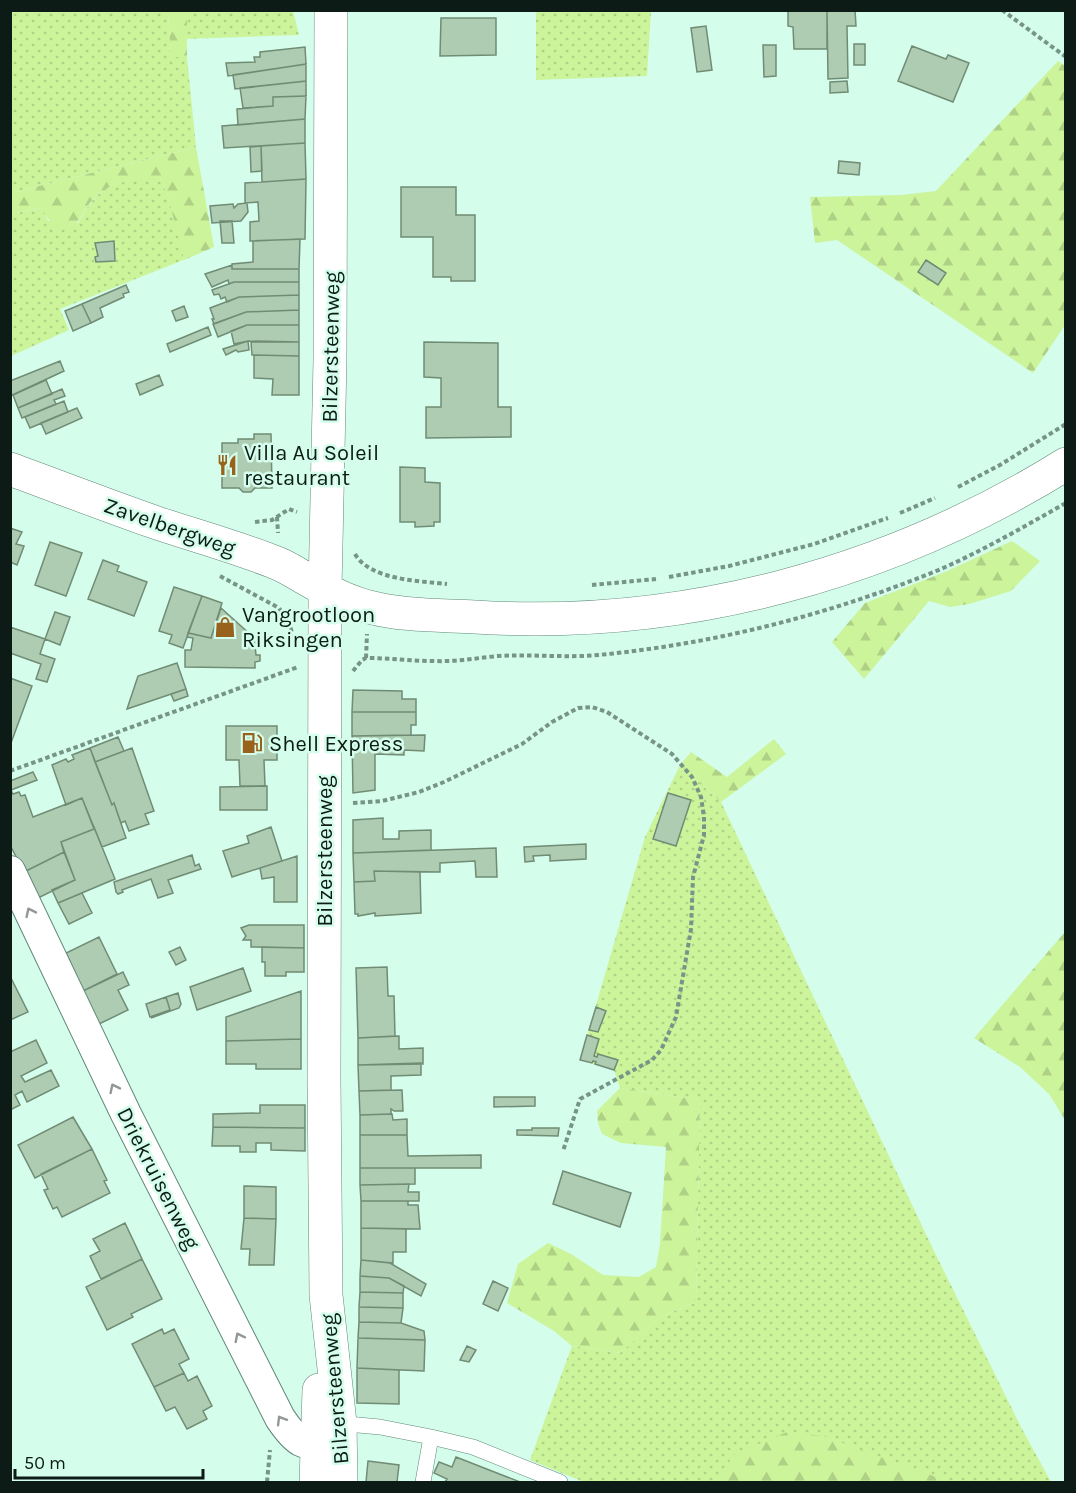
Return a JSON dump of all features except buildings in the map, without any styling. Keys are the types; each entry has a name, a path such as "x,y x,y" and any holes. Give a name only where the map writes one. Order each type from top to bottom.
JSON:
{"main road":[{"name":"Bilzersteenweg","path":"331,10 330,360 325,590 306,664 325,803 324,1080 329,1435 341,1482"},
{"name":"Zavelbergweg","path":"10,469 278,563 325,590 367,607 393,612 500,619 587,618 660,610 775,590 870,560 946,530 1031,486 1065,464"},
{"name":"Bilzersteenweg","path":"316,1482 329,1435"}],"street":[{"name":"Driekruisenweg","path":"10,871 126,1114 280,1418 292,1437 305,1444 329,1435"}],"lane":[{"path":"329,1435 380,1427 430,1437 472,1447 560,1482"},
{"path":"423,1482 430,1437"}],"path":[{"path":"1002,10 1065,57"},
{"path":"950,492 1000,465 1065,424"},
{"path":"580,586 662,578 729,566 814,544 896,515 939,496"},
{"path":"367,567 398,579 453,585"},
{"path":"214,572 279,608 289,622 295,643"},
{"path":"297,680 306,664"},
{"path":"10,771 306,664"},
{"path":"325,803 382,801 419,792 522,744 552,722 578,708 592,707 607,712 672,754 692,777 701,797 704,835 693,878 691,929 676,1017 661,1050 652,1060 580,1099 563,1151"}],"green space":[{"path":"187,10 293,11 299,35 186,39"},
{"path":"10,11 168,11 171,57 187,57 196,147 11,193"},
{"path":"168,11 187,11 187,57 171,57"},
{"path":"536,11 651,11 647,76 536,80"},
{"path":"1058,61 1065,66 1065,325 1033,373 837,240 815,243 810,197 901,195 936,191"},
{"path":"196,147 214,247 184,260 168,196 160,178 129,180 101,192 87,207 78,222 69,229 52,223 42,208 11,214 11,193"},
{"path":"141,177 160,178 191,257 60,309 69,330 11,356 11,214 43,208 48,221 78,223 91,203 103,191 119,183"},
{"path":"1012,541 1040,561 1011,591 969,604 950,607 929,601 864,679 832,642 865,603 945,572"},
{"path":"774,739 786,754 721,802 680,765 691,752 727,777"},
{"path":"680,765 721,802 933,1249 1022,1429 1051,1482 942,1481 823,1436 717,1482 584,1482 530,1460 572,1346 620,1353 662,1316 696,1302 700,1100 620,1088 614,1070 580,1060 645,837"},
{"path":"1065,932 1065,1120 1049,1094 1020,1067 974,1038"},
{"path":"620,1088 700,1100 696,1302 662,1316 620,1353 572,1346 554,1331 507,1303 518,1264 548,1243 571,1254 603,1275 639,1277 656,1267 660,1244 666,1147 621,1143 602,1134 597,1111"},
{"path":"787,1432 823,1436 950,1482 717,1482 733,1455"}],"place":[{"name":"Villa Au Soleil restaurant","path":"227,465"},
{"name":"Vangrootloon Riksingen","path":"225,627"},
{"name":"Shell Express","path":"252,743"}]}
